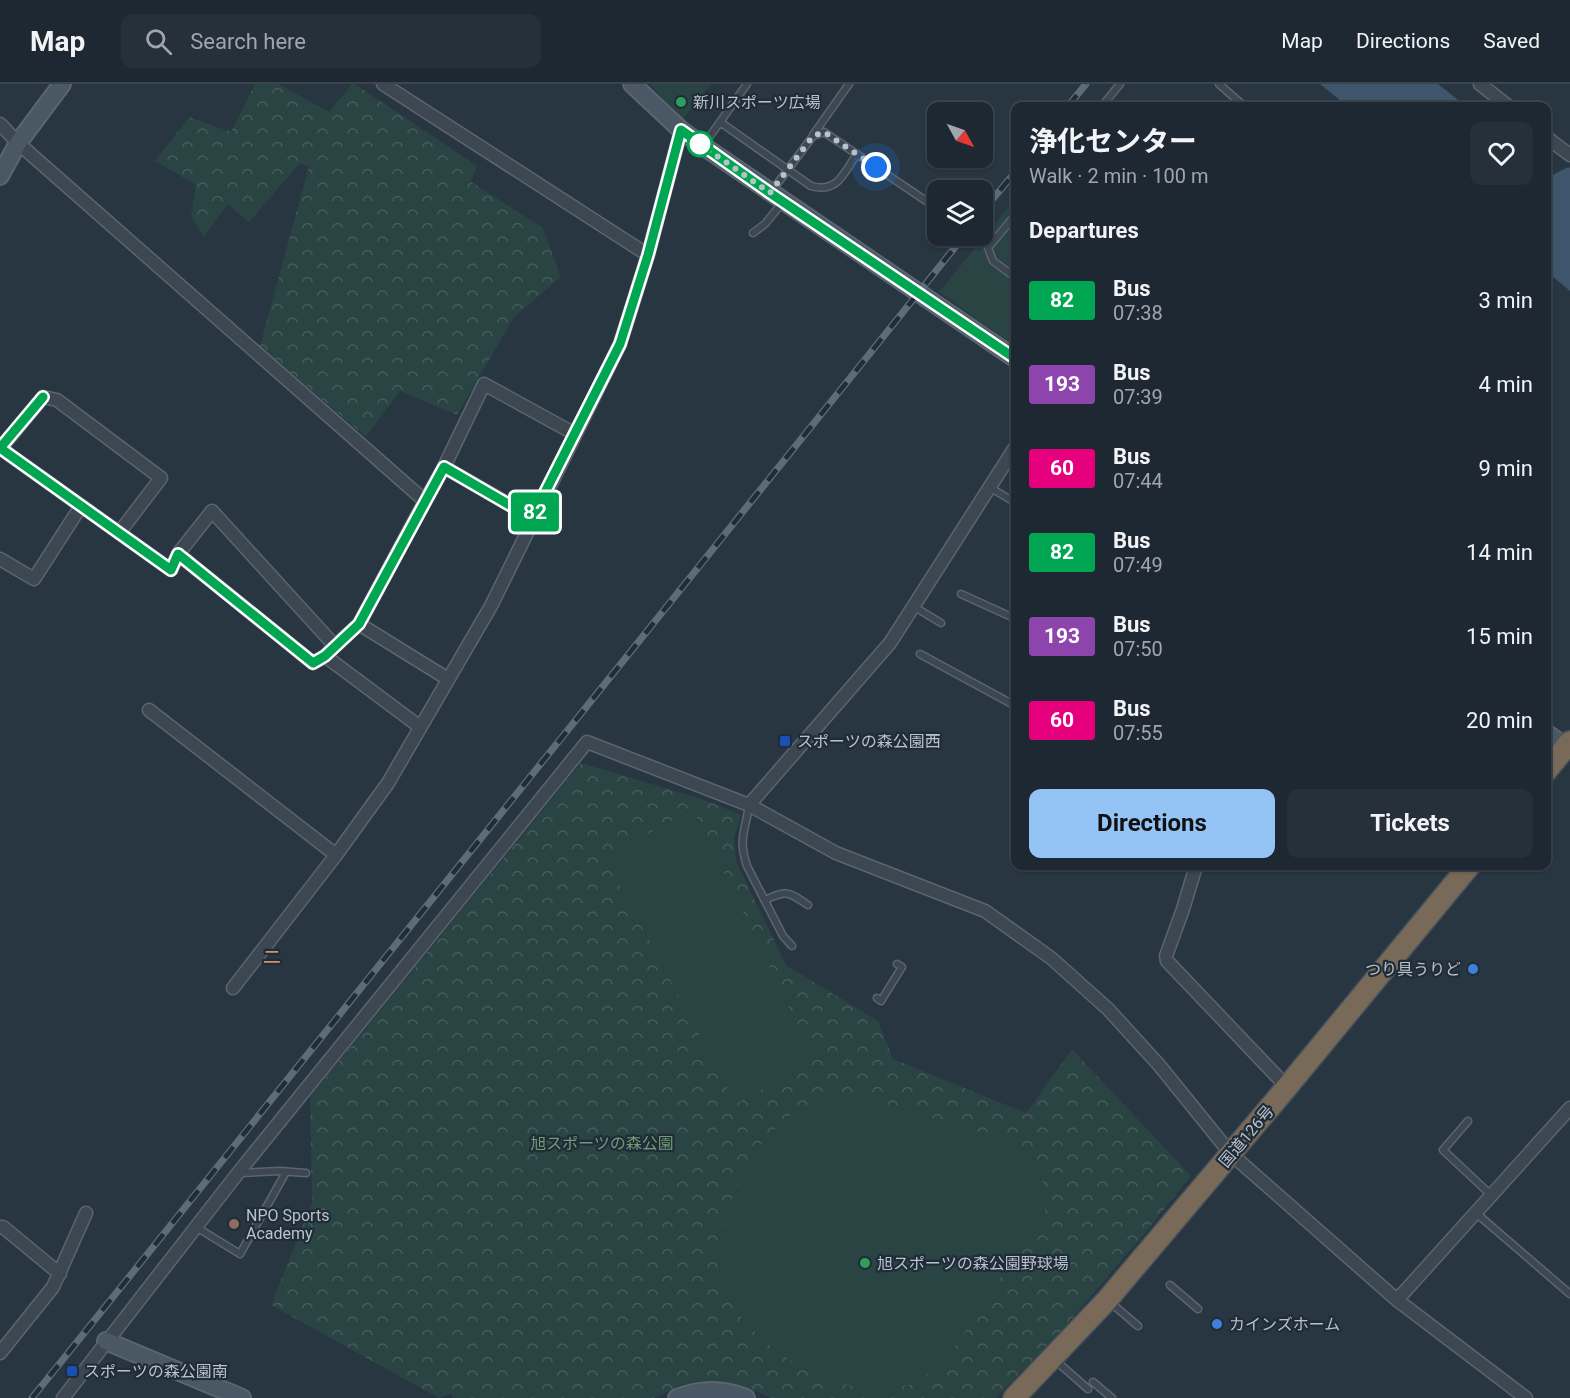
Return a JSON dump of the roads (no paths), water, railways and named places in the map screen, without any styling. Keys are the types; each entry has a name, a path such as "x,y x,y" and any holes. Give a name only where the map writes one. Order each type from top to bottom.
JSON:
{"highway":[{"path":"1551,765 1568,745"},
{"name":"国道126号","path":"1014,1398 1107,1300 1466,870"}],"street":[{"path":"0,176 18,143 62,84"},
{"path":"383,84 648,255"},
{"path":"632,84 681,130 703,146 776,198 1011,356"},
{"path":"1480,84 1503,102"},
{"path":"0,124 18,143 425,501"},
{"path":"233,988 336,855 388,783 490,606 620,344 648,255 681,130"},
{"path":"1551,141 1569,155"},
{"path":"178,554 313,663 325,656 359,624 444,467 484,384 575,434"},
{"path":"119,533 161,478 57,400 43,397 0,448 81,506 171,570 178,554 212,511 335,646"},
{"path":"749,806 890,643 1011,454"},
{"path":"444,467 532,518"},
{"path":"0,559 34,579 81,506"},
{"path":"359,624 448,679"},
{"path":"325,656 420,727"},
{"path":"148,710 336,855"},
{"path":"1551,736 1568,745"},
{"path":"63,1398 105,1341 238,1173 587,742 749,806 836,853 985,911 1051,958 1108,1009 1159,1065 1231,1154 1397,1300 1526,1398"},
{"path":"1195,870 1166,956 1167,961 1287,1087"},
{"path":"1397,1300 1570,1108"},
{"path":"0,1353 53,1287 86,1213"},
{"path":"0,1227 3,1227 60,1274"},
{"path":"105,1341 215,1390 242,1398"},
{"path":"677,1398 689,1393 722,1391 746,1398"}],"lane":[{"path":"703,146 747,84"},
{"path":"753,233 765,224 787,168 813,136 849,84"},
{"path":"1105,102 1120,84"},
{"path":"1219,84 1239,102"},
{"path":"720,122 812,186 825,189 835,185 857,154"},
{"path":"813,136 824,132 927,202"},
{"path":"1011,220 988,248 993,261 1011,274"},
{"path":"989,487 1011,501"},
{"path":"961,594 1011,617"},
{"path":"914,606 941,623"},
{"path":"920,654 1011,703"},
{"path":"749,806 741,840 743,854 783,936 792,946"},
{"path":"765,900 784,892 808,905"},
{"path":"877,998 881,1001 902,967 897,964"},
{"path":"1468,1121 1443,1150 1491,1195"},
{"path":"196,1227 240,1254 286,1172"},
{"path":"238,1173 306,1173"},
{"path":"1475,1213 1570,1294"},
{"path":"1170,1285 1198,1309"},
{"path":"1107,1300 1138,1326"},
{"path":"1052,1358 1088,1389"},
{"path":"1093,1382 1112,1398"}],"water":[{"path":"1320,84 1438,84 1461,102 1342,102"},
{"path":"1551,175 1570,191 1570,291 1551,275"}],"waterway":[{"path":"1551,191 1570,181"}],"railway":[{"path":"1071,102 1086,84"},
{"path":"993,199 1011,177"},
{"path":"32,1398 956,246"}],"place":[{"name":"新川スポーツ広場","path":"681,102"},
{"name":"スポーツの森公園西","path":"785,741"},
{"name":"つり具うりど","path":"1473,969"},
{"name":"NPO Sports Academy","path":"234,1224"},
{"name":"旭スポーツの森公園野球場","path":"865,1263"},
{"name":"カインズホーム","path":"1217,1324"},
{"name":"スポーツの森公園南","path":"72,1371"}],"district":[{"name":"ニ","path":"272,957"}],"park label":[{"name":"旭スポーツの森公園","path":"602,1143"}]}
